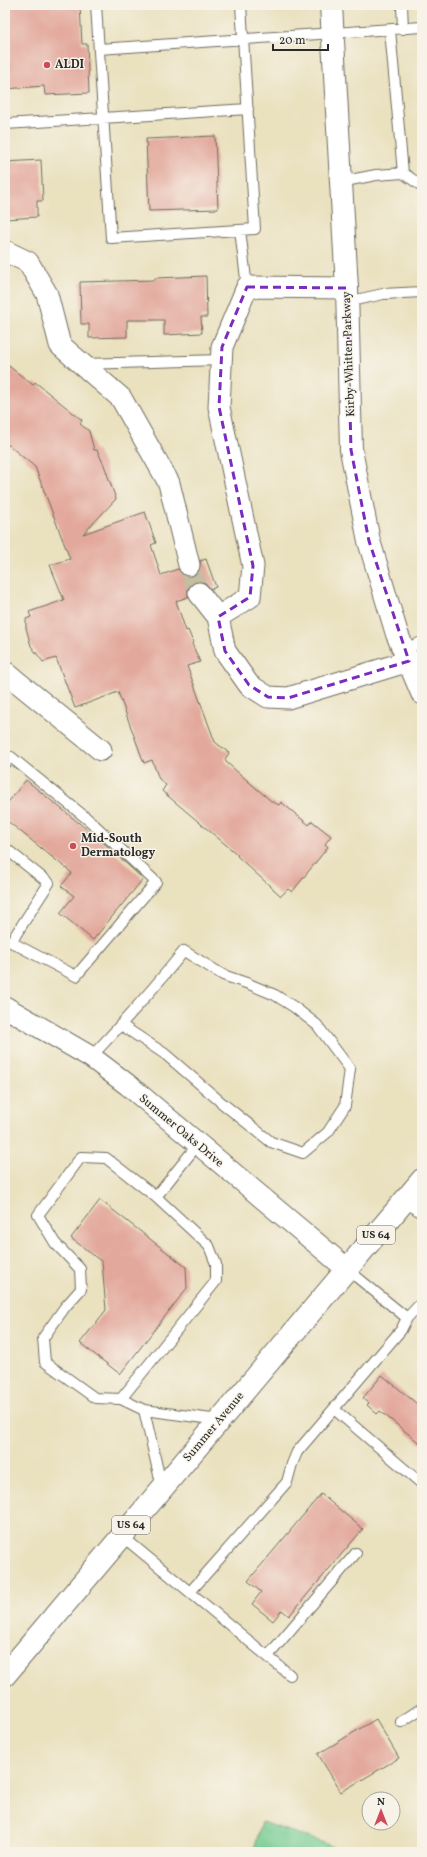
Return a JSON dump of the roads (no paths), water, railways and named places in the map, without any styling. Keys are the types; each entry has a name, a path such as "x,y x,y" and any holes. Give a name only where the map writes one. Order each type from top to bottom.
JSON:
{"main road":[{"name":"Kirby-Whitten Parkway","path":"331,5 347,295 351,450 369,541 411,651 422,693"},
{"name":"Summer Avenue","path":"5,1675 422,1180"}],"street":[{"path":"5,251 28,262 46,294 60,345 121,398 169,483 189,565"},
{"path":"218,616 250,597 253,566 219,407 222,347 247,287 347,295"},
{"path":"199,593 218,616 225,651 249,685 268,697 288,698 411,651"},
{"path":"5,672 101,750"},
{"name":"Summer Oaks Drive","path":"5,1007 91,1057 198,1144 347,1269"}],"lane":[{"path":"96,5 111,238 255,229 241,5"},
{"path":"402,5 403,29"},
{"path":"99,49 422,27"},
{"path":"390,30 404,173"},
{"path":"5,124 248,109"},
{"path":"340,182 376,175 404,173 422,186"},
{"path":"240,230 247,287"},
{"path":"347,295 422,292"},
{"path":"81,364 221,360"},
{"path":"5,763 11,757 90,821 156,882 76,976 8,941 49,883 5,848"},
{"path":"91,1057 121,1025 184,951 223,975 249,984 275,996 294,1007 317,1025 350,1069 345,1106 328,1132 303,1153 271,1142 222,1103 165,1054 121,1025"},
{"path":"156,1197 198,1144"},
{"path":"121,1399 216,1282 216,1264 209,1246 156,1197 106,1158 81,1157 38,1215 55,1243 80,1269 81,1289 65,1307 42,1338 45,1362 95,1398 121,1399 144,1410 220,1420"},
{"path":"404,1201 422,1213"},
{"path":"347,1269 407,1318"},
{"path":"190,1592 288,1482 292,1464 297,1452 401,1330 407,1318 422,1302"},
{"path":"334,1409 422,1484"},
{"path":"144,1410 162,1488"},
{"path":"122,1536 290,1675"},
{"path":"268,1656 356,1553"},
{"path":"401,1722 422,1708"}],"tunnel":[{"path":"189,565 199,593"}],"place":[{"name":"ALDI","path":"47,65"},
{"name":"Mid-South Dermatology","path":"73,846"}]}
